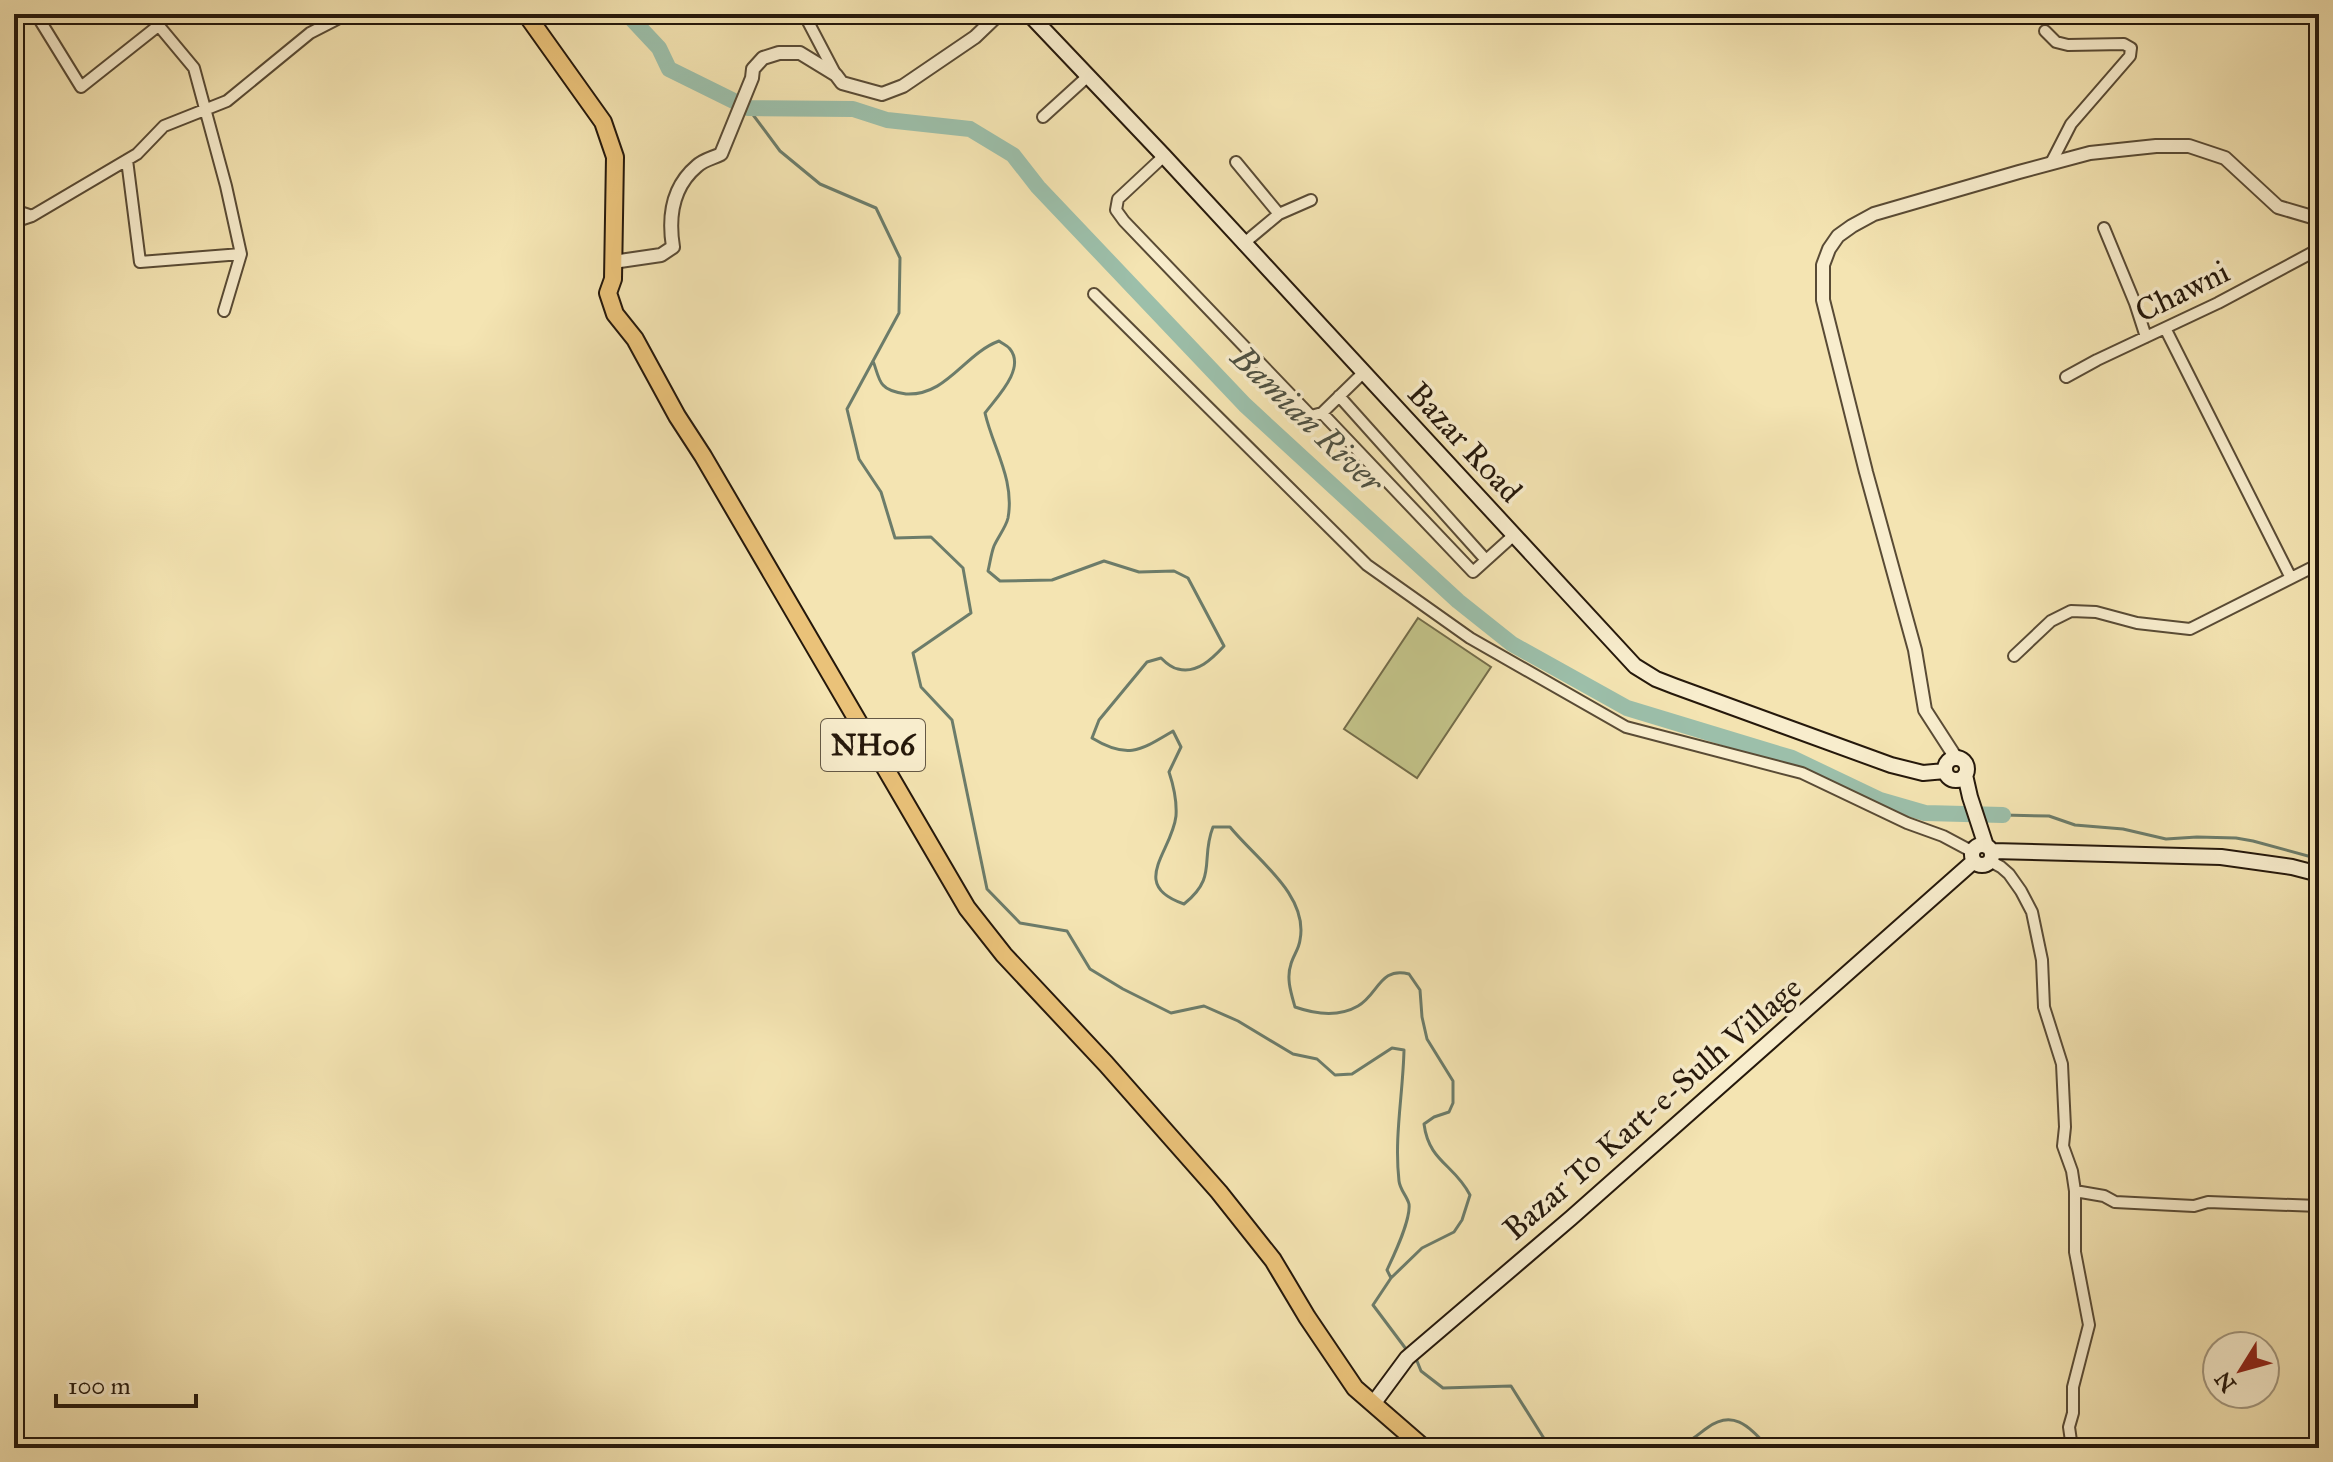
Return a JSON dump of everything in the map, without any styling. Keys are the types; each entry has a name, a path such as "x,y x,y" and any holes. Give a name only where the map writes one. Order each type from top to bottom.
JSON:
{"main road":[{"name":"NH06","path":"526,14 603,122 615,157 613,279 608,293 615,314 635,339 677,416 726,494 967,908 1004,955 1219,1192 1273,1260 1355,1388 1424,1448"},
{"name":"Bazar Road","path":"1029,14 1635,666 1656,679 1891,765 1923,773 1956,775"},
{"path":"1956,758 1966,763 1956,775 1981,847 2221,857 2319,874"},
{"name":"Bazar To Kart-e-Sulh Village","path":"1373,1404 1413,1353 1571,1218 1981,847"}],"street":[{"path":"36,14 81,87 158,26"},
{"path":"149,14 194,68 226,186 241,254 224,311"},
{"path":"14,222 32,216 137,154 164,126 227,101 310,33 347,14"},
{"path":"804,14 842,83 882,94 903,86 975,37 999,14"},
{"path":"2045,31 2056,42 2068,45 2124,44 2131,48 2130,56 2071,124 2051,163"},
{"path":"613,262 661,255 673,247 669,226 674,194 698,165 721,154 753,69 763,58 779,53 800,53 836,75"},
{"path":"1043,117 1087,77"},
{"path":"1956,758 1925,710 1915,650 1823,300 1823,265 1829,249 1838,236 1874,214 2051,163 2121,149 2189,146 2225,158 2278,207 2319,219"},
{"path":"1164,156 1118,199 1116,210 1179,279 1311,416 1322,413 1363,373"},
{"path":"127,160 140,262 241,254"},
{"path":"1236,162 1279,214"},
{"path":"1243,244 1279,214 1311,200"},
{"path":"14,210 32,216"},
{"path":"2104,228 2146,337"},
{"name":"Chawni","path":"2066,377 2218,303 2319,249"},
{"path":"1094,294 1367,565 1470,638 1626,727 1802,773 1907,823 1981,847 2009,874 2032,912 2042,960 2044,1007 2062,1064 2063,1146 2075,1191 2075,1252 2089,1325 2073,1387 2073,1413 2069,1427 2072,1448"},
{"path":"2165,328 2291,578"},
{"path":"1339,396 1486,560"},
{"path":"1322,413 1473,572 1514,535"},
{"path":"2014,656 2051,621 2071,611 2096,612 2137,623 2190,629 2319,564"},
{"path":"2075,1191 2104,1196 2115,1202 2194,1206 2208,1202 2319,1206"}],"green space":[{"path":"1418,618 1491,667 1417,778 1344,729"}],"waterway":[{"name":"Bamian River","path":"624,14 659,48 669,69 748,108 853,109 887,120 970,129 1013,155 1038,187 1245,405 1458,601 1512,644 1627,708 1792,758 1880,800 1925,813 2003,815"},
{"path":"748,108 780,151 820,184 876,208 900,258 899,313 847,409 859,459 881,492 895,538 931,537 963,568 971,613 913,653 921,687 952,720 987,889 1020,923 1067,931 1090,969 1171,1013 1204,1006 1238,1021 1293,1054 1317,1059 1335,1075 1352,1074 1392,1048 1404,1050 1398,1165 1400,1184 1409,1211 1387,1270 1391,1278 1373,1305 1406,1349"},
{"path":"873,361 885,387 903,394 920,393 944,382 975,355 999,341 1010,349 1014,357 1012,374 985,413 1008,490 1008,518 994,546 988,571 1000,581 1052,580 1104,561 1139,572 1174,571 1188,578 1224,646 1209,660 1192,669 1176,668 1161,658 1147,662 1099,720 1092,738 1115,749 1134,750 1173,731 1181,747 1169,772 1175,794 1176,816 1158,866 1156,877 1159,887 1167,896 1184,904 1205,876 1213,827 1230,827 1278,879 1297,908 1301,924 1300,940 1289,975 1295,1007 1327,1013 1343,1012 1365,1001 1385,978 1399,973 1409,974 1420,990 1427,1039 1453,1081 1453,1103 1449,1112 1424,1124 1427,1137 1431,1147 1470,1195 1462,1220 1454,1232 1422,1248 1391,1278"},
{"path":"2003,815 2049,816 2075,825 2123,829 2166,839 2236,838 2319,859"},
{"path":"1417,1361 1421,1371 1443,1388 1511,1386 1550,1448"},
{"path":"1650,1448 1686,1442 1725,1420 1741,1423 1769,1448"},
{"path":"1919,1448 1939,1444 1949,1448"},
{"path":"1868,1448 1888,1448"}]}
